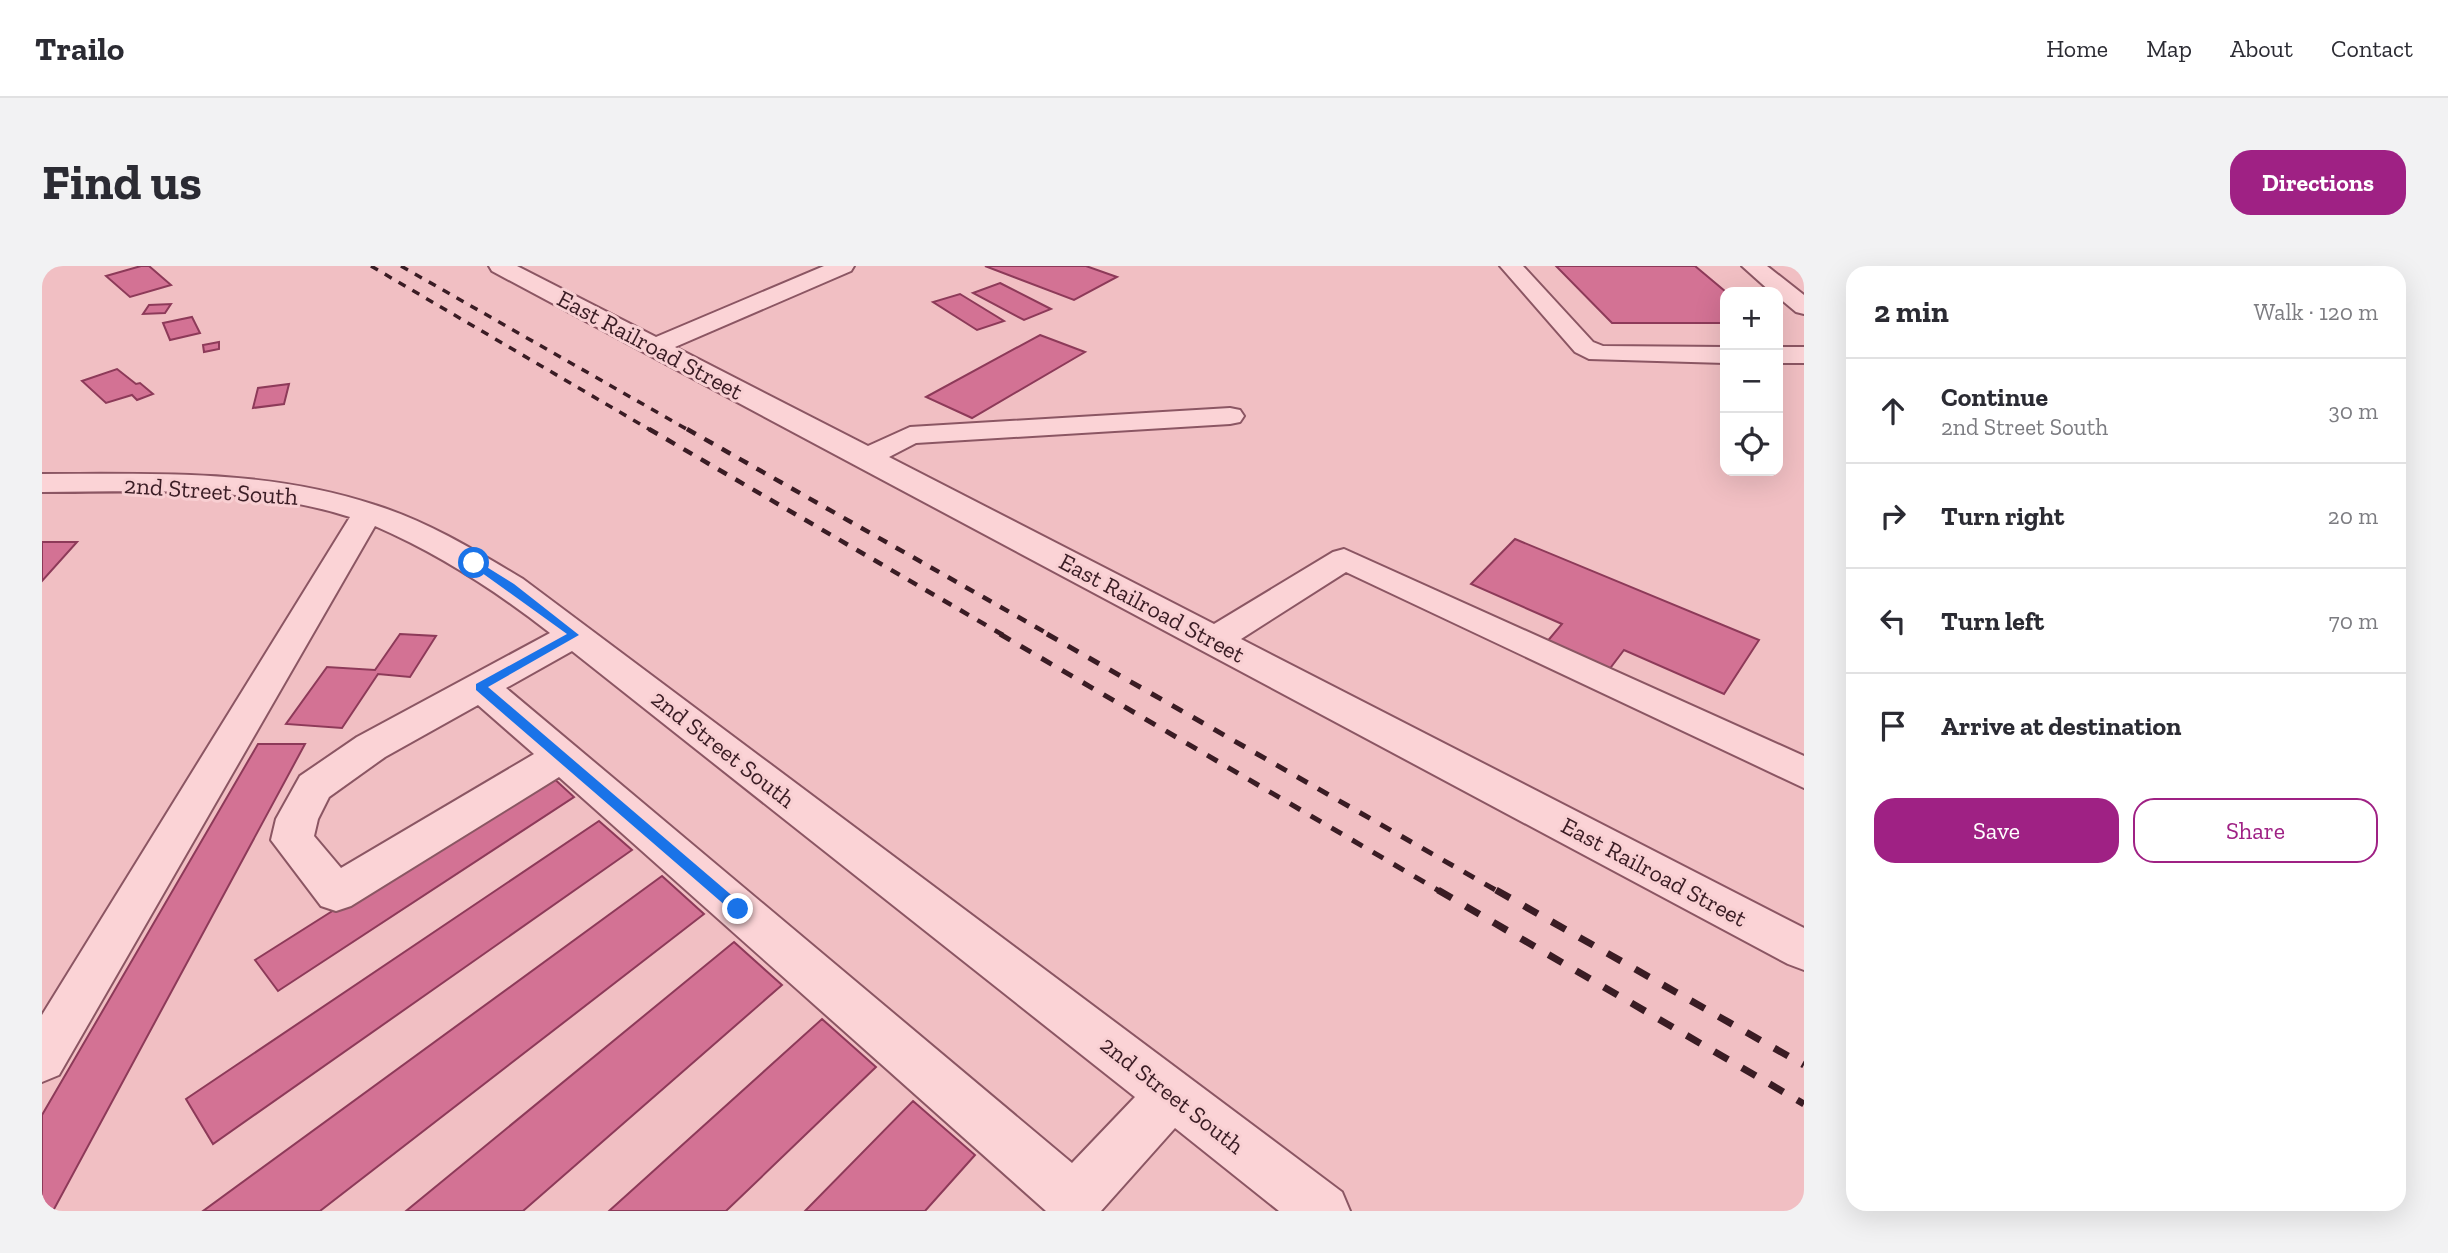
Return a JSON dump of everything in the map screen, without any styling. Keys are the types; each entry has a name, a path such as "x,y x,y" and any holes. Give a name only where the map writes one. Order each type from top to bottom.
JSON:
{"street":[{"name":"East Railroad Street","path":"500,266 1804,950"},
{"path":"655,347 843,266"},
{"path":"1511,266 1584,347 1598,354 1720,355"},
{"path":"1760,271 1804,276"},
{"path":"1760,271 1804,307"},
{"path":"1783,355 1804,355"},
{"path":"867,458 910,435 1230,416"},
{"name":"2nd Street South","path":"42,483 253,489 330,501 368,512 456,551 511,586 1322,1211"},
{"path":"42,1059 368,512"},
{"path":"1214,640 1343,559 1804,773"},
{"path":"561,757 336,893 292,840 297,818 314,787 372,747 574,635"},
{"path":"480,687 528,725 561,757 1074,1200 1172,1094"}],"building":[{"path":"149,266 171,285 130,297 106,276"},
{"path":"985,266 1086,266 1117,277 1074,300"},
{"path":"1556,266 1695,266 1720,287 1720,323 1612,323"},
{"path":"1000,283 1051,309 1024,320 973,293"},
{"path":"960,294 1004,321 977,330 933,302"},
{"path":"171,304 165,313 143,314 149,305"},
{"path":"192,317 200,333 170,340 163,323"},
{"path":"1040,335 1085,352 972,418 926,397"},
{"path":"219,342 219,349 204,352 203,345"},
{"path":"117,369 153,394 137,400 132,395 106,403 82,381"},
{"path":"289,384 284,404 253,408 258,388"},
{"path":"1515,539 1759,640 1724,694 1624,650 1608,671 1546,643 1562,624 1471,584"},
{"path":"42,542 77,542 42,581"},
{"path":"400,634 436,636 410,677 378,674 342,728 286,724 327,667 375,670"},
{"path":"258,744 305,744 53,1211 42,1211 42,1115"},
{"path":"549,774 574,797 278,991 255,960"},
{"path":"599,821 632,850 213,1144 186,1099"},
{"path":"662,876 704,914 320,1211 203,1211"},
{"path":"734,942 782,985 523,1211 406,1211"},
{"path":"822,1019 876,1067 726,1211 609,1211"},
{"path":"913,1101 975,1155 925,1211 805,1211"}],"railway":[{"path":"371,266 652,431"},
{"path":"401,266 690,431"},
{"path":"649,429 1003,635"},
{"path":"687,429 1050,635"},
{"path":"1000,634 1441,892"},
{"path":"1047,634 1499,892"},
{"path":"1438,890 1804,1104"},
{"path":"1496,890 1804,1065"}],"route":[{"path":"474,563 511,586 574,635 480,687 528,725 561,757 738,909"}]}
